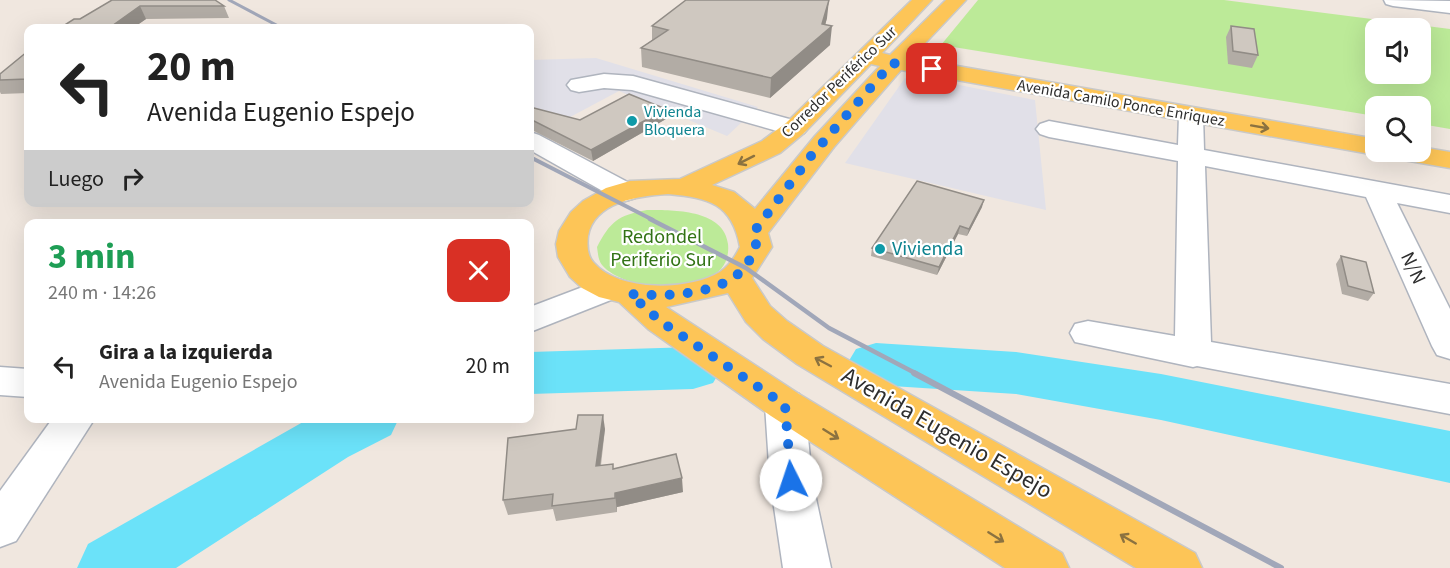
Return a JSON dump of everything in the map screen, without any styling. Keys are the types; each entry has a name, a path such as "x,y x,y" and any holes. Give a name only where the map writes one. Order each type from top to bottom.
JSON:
{"main road":[{"name":"Corredor Periférico Sur","path":"753,233 923,0"},
{"name":"Corredor Periférico Sur","path":"685,187 771,147 886,53 957,0"},
{"name":"Avenida Camilo Ponce Enriquez","path":"886,53 1085,88 1365,126"},
{"name":"Avenida Camilo Ponce Enriquez","path":"1085,88 1191,115 1365,145"},
{"path":"1431,138 1450,141"},
{"path":"1431,157 1450,160"},
{"path":"650,187 685,187 710,193 730,202 749,220 753,233 756,247 746,268 719,285 678,295 654,296 620,291 593,280 580,269 573,257 570,245 579,220 590,210 609,197 650,187"},
{"name":"Avenida Eugenio Espejo","path":"735,277 758,314 775,330 810,355 1178,568"},
{"path":"620,291 660,321 785,405 1045,568"}],"street":[{"path":"1393,0 1450,7"},
{"path":"579,85 604,81 633,83 795,128"},
{"path":"1191,115 1193,354"},
{"path":"1049,129 1450,204"},
{"path":"534,142 625,192"},
{"name":"N/N","path":"1377,190 1450,346"},
{"path":"534,319 620,291"},
{"path":"1088,333 1193,354 1450,399"},
{"path":"0,381 24,383"},
{"path":"785,405 791,480 807,568"},
{"path":"0,527 72,423"}],"shaded area":[{"path":"596,58 758,107 727,136 619,91 542,132 534,129 534,60"},
{"path":"905,78 925,82 924,78 1035,100 1046,210 845,163"}],"green space":[{"path":"978,0 1224,0 1365,18 1365,84 1431,84 1431,27 1450,29 1450,129 1431,126 1431,96 1365,96 1365,114 941,45"},
{"name":"Redondel Periferio Sur","path":"647,210 670,210 695,214 717,224 724,232 728,244 727,257 721,269 710,277 679,286 643,284 612,274 602,265 597,247 606,231 616,221 629,214"}],"building":[{"path":"112,0 215,0 224,6 140,6 115,24 66,24 74,19 80,19"},
{"path":"686,0 829,0 822,24 832,26 771,78 641,48 668,30 652,26"},
{"path":"1231,26 1254,29 1258,55 1233,51"},
{"path":"24,54 24,79 0,80 0,74"},
{"path":"629,94 666,109 591,150 534,121 534,108 580,120"},
{"path":"917,181 984,200 969,229 960,226 939,267 872,248"},
{"path":"1341,256 1366,262 1374,293 1348,286"},
{"path":"578,415 603,415 596,466 613,464 613,469 676,454 682,478 615,493 615,498 552,506 553,494 503,500 508,438 576,429"}],"waterway":[{"path":"876,364 1016,373 1161,397 1450,457"},
{"path":"534,372 693,368"},
{"path":"114,568 326,439 359,423"}],"railway":[{"path":"229,0 274,24"},
{"path":"534,159 653,220"},
{"path":"650,219 746,268 829,328 917,374"},
{"path":"914,373 1281,568"}],"place":[{"name":"Vivienda Bloquera","path":"632,121"},
{"name":"Vivienda","path":"880,249"}],"route":[{"path":"791,480 785,405 660,321 630,294 678,295 719,285 735,277 746,268 756,247 753,233 781,194 892,63 932,69"}]}
